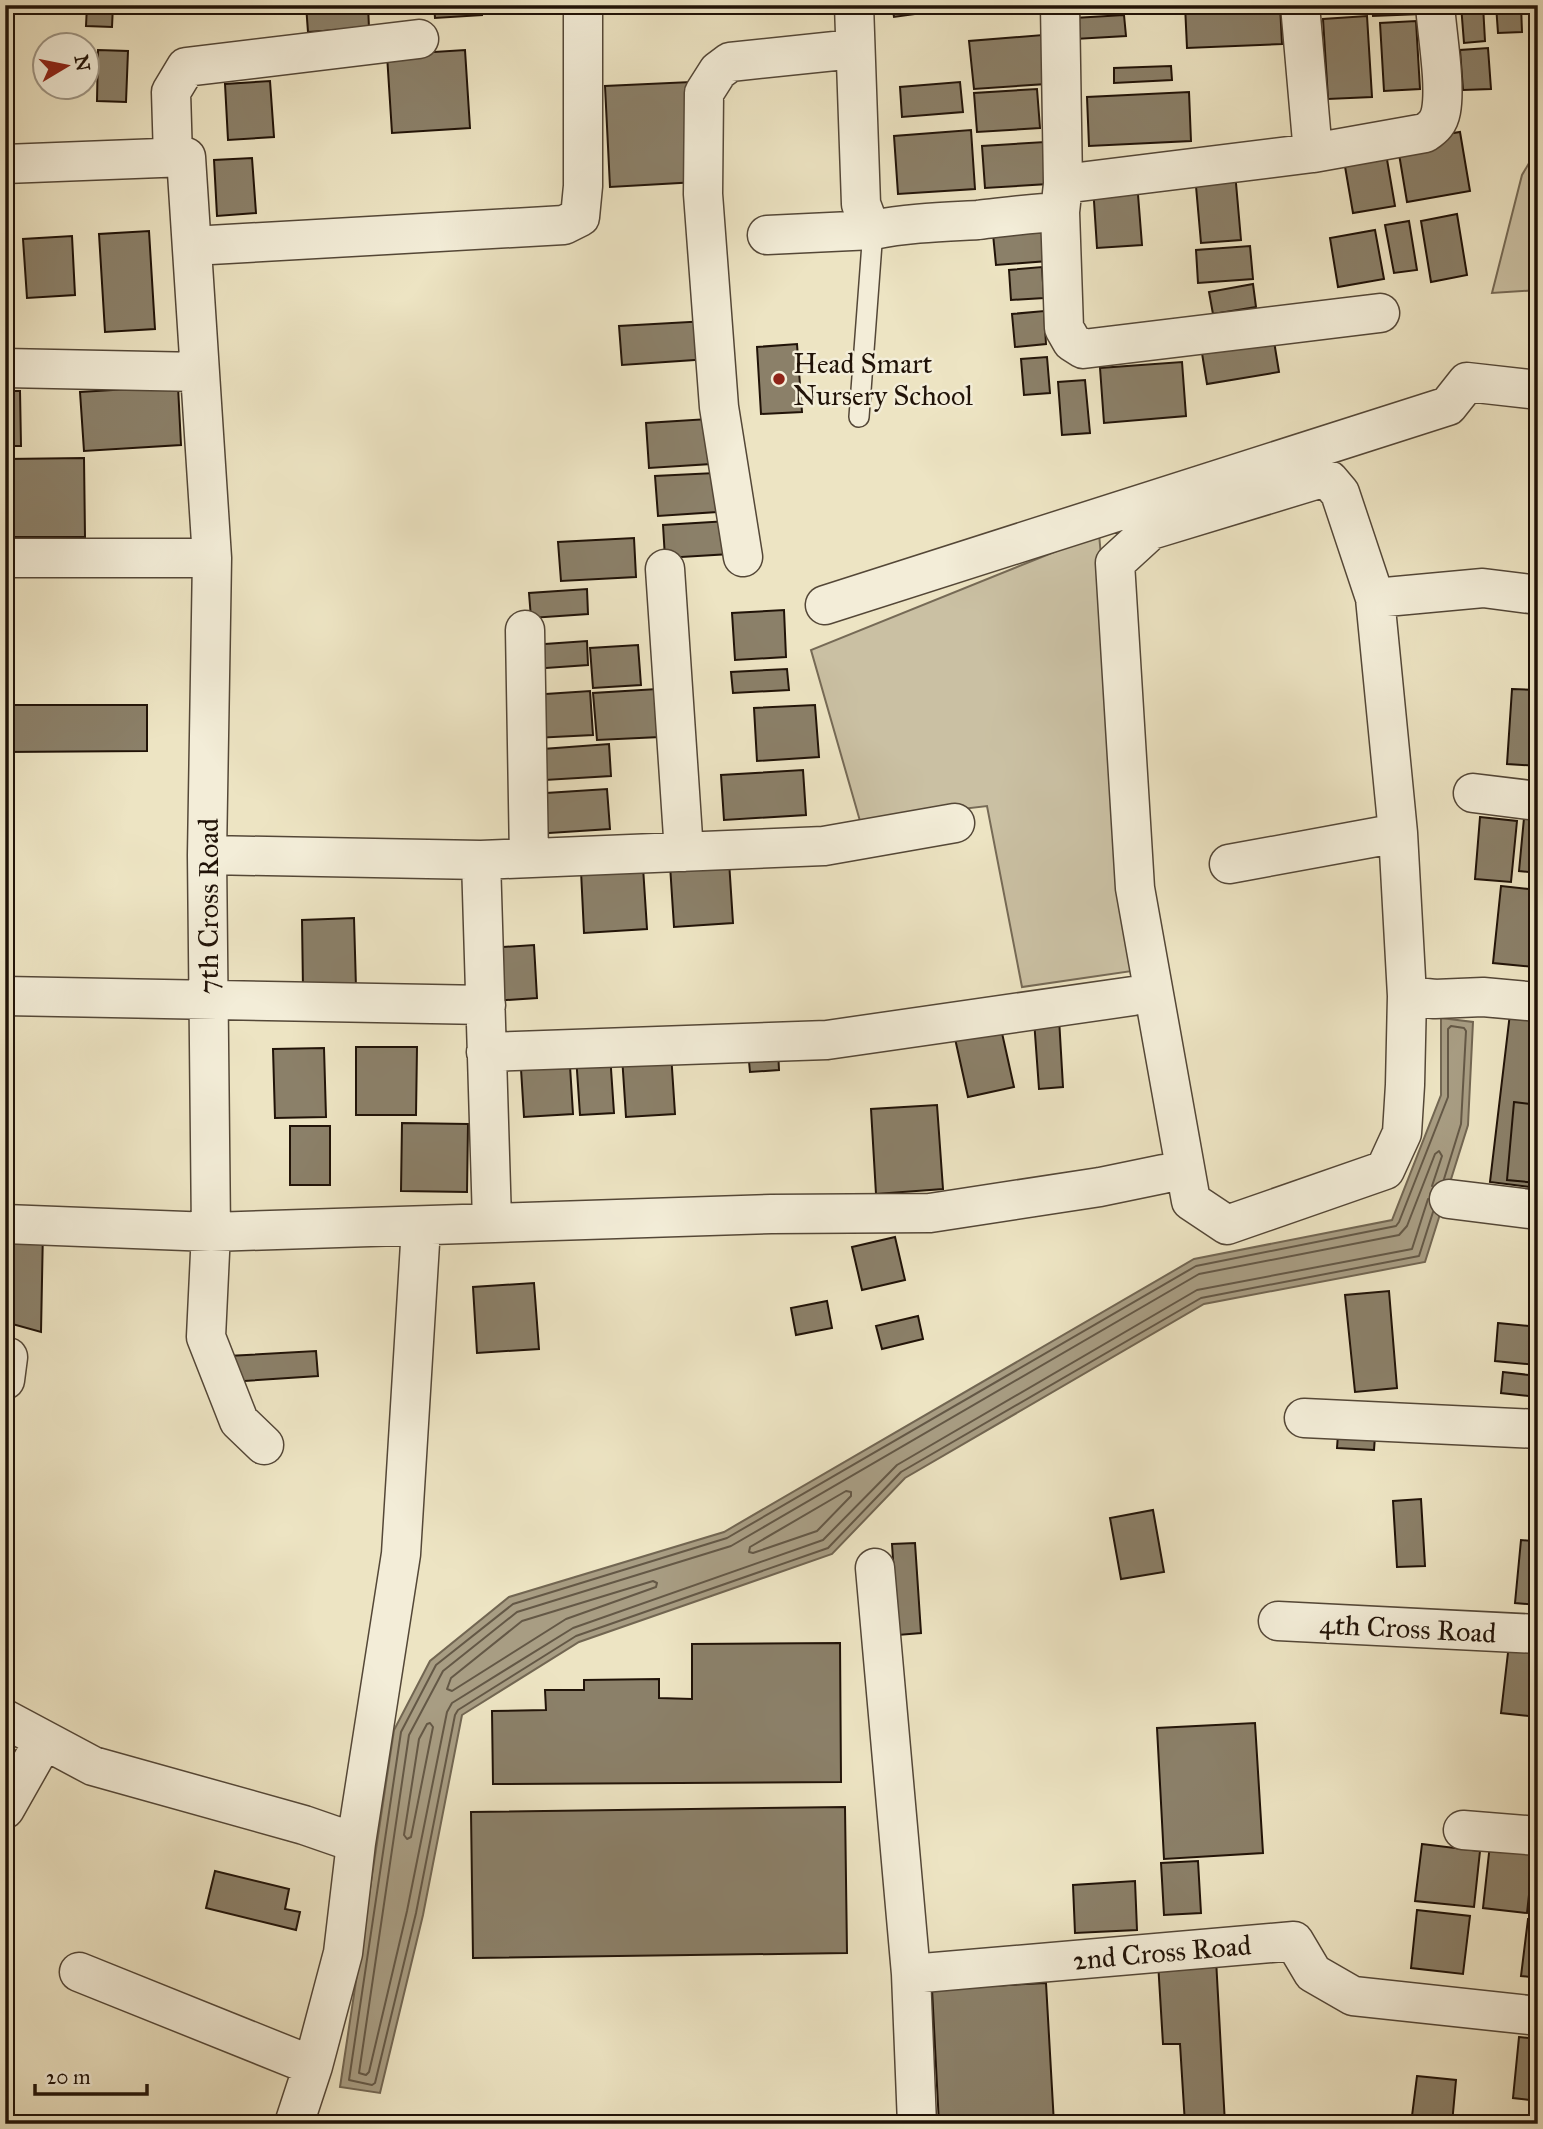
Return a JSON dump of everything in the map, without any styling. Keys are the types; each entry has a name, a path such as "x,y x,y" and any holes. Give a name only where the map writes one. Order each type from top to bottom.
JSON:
{"street":[{"path":"192,246 564,225 580,217 583,186 583,5"},
{"path":"854,5 862,204 873,230"},
{"path":"1060,5 1064,328 1072,342 1083,349 1380,313"},
{"path":"1300,5 1313,153"},
{"path":"766,235 873,230 915,223 1027,213 1061,198 1425,133 1436,125 1441,111 1435,5"},
{"path":"5,164 173,158 171,92 186,67 419,39"},
{"path":"743,557 719,407 703,194 704,93 718,71 730,62 854,49"},
{"name":"7th Cross Road","path":"173,158 186,157 212,558 207,855 211,1232 206,1338 239,1421 264,1445"},
{"path":"5,368 200,372"},
{"path":"825,606 1448,406 1467,382 1538,390"},
{"path":"1322,478 1329,480 1340,493 1376,598 1398,833 1407,996 1402,1133 1385,1170 1227,1225 1191,1201 1135,888 1115,563 1151,530 1322,478"},
{"path":"5,558 212,558"},
{"path":"665,569 684,852"},
{"path":"1376,598 1483,588 1538,595"},
{"path":"525,630 529,858"},
{"path":"1474,793 1538,801"},
{"path":"207,855 481,860 684,852 824,846 955,823"},
{"path":"1229,864 1398,833"},
{"path":"481,860 492,1222"},
{"path":"5,996 486,1005"},
{"path":"486,1052 827,1040 1133,996"},
{"path":"1407,996 1435,999 1483,997 1538,1002"},
{"path":"5,1224 211,1232 771,1214 930,1213 1100,1187 1163,1174"},
{"path":"1449,1199 1538,1210"},
{"path":"294,2124 313,2066 342,1953 356,1843 401,1553 421,1227"},
{"path":"1304,1418 1538,1429"},
{"path":"876,1567 911,1975 918,2124"},
{"name":"4th Cross Road","path":"1278,1621 1538,1634"},
{"path":"5,1719 93,1766 304,1825 356,1843"},
{"path":"5,1810 44,1740"},
{"path":"1463,1829 1538,1836"},
{"name":"2nd Cross Road","path":"911,1975 1294,1941 1313,1973 1353,1996 1538,2016"},
{"path":"79,1972 313,2066"}],"lane":[{"path":"859,417 873,230"}],"shaded area":[{"path":"1538,148 1538,290 1492,293 1522,175"},
{"path":"1099,534 1139,970 1022,987 987,806 860,821 811,650"}],"water":[{"path":"1441,1018 1473,1022 1468,1125 1425,1262 1204,1304 905,1478 832,1554 579,1642 462,1715 423,1915 380,2093 340,2087 394,1730 430,1661 509,1597 724,1532 1194,1259 1392,1220 1441,1095"}],"building":[{"path":"87,5 113,5 112,27 86,26"},
{"path":"306,5 368,5 369,28 308,32"},
{"path":"434,5 481,5 482,15 435,18"},
{"path":"892,5 958,5 959,8 894,17"},
{"path":"1185,5 1280,5 1282,44 1187,48"},
{"path":"1372,5 1421,5 1421,14 1373,16"},
{"path":"1461,5 1483,5 1485,41 1464,43"},
{"path":"1496,5 1521,5 1522,32 1498,33"},
{"path":"1124,15 1126,36 1075,39 1074,18"},
{"path":"1367,16 1372,97 1328,99 1323,19"},
{"path":"1416,21 1420,89 1384,91 1380,23"},
{"path":"1043,35 1046,84 974,89 969,41"},
{"path":"1488,48 1491,89 1463,90 1460,50"},
{"path":"102,50 128,51 126,102 102,101"},
{"path":"465,50 470,128 392,133 387,55"},
{"path":"1171,66 1172,80 1114,83 1114,68"},
{"path":"270,81 274,137 228,140 225,84"},
{"path":"691,82 697,182 610,187 605,86"},
{"path":"960,82 963,112 902,117 900,87"},
{"path":"1037,89 1040,128 977,132 974,93"},
{"path":"1189,92 1191,141 1089,146 1087,97"},
{"path":"971,130 975,189 898,194 894,136"},
{"path":"1460,132 1470,191 1407,202 1397,142"},
{"path":"1045,142 1048,184 985,188 982,146"},
{"path":"1384,142 1395,206 1353,213 1342,149"},
{"path":"252,158 256,213 217,216 214,160"},
{"path":"1235,172 1241,240 1201,243 1195,175"},
{"path":"1137,182 1142,245 1097,248 1093,186"},
{"path":"1457,214 1467,275 1431,282 1421,221"},
{"path":"1409,221 1417,270 1394,273 1385,225"},
{"path":"1375,230 1384,279 1338,287 1330,238"},
{"path":"149,231 155,329 105,332 99,234"},
{"path":"1045,231 1048,261 996,265 993,234"},
{"path":"72,236 75,295 27,298 23,239"},
{"path":"1250,246 1253,279 1198,283 1196,250"},
{"path":"1042,267 1044,298 1011,300 1009,270"},
{"path":"1253,284 1256,307 1213,314 1209,292"},
{"path":"1044,311 1046,344 1015,347 1012,314"},
{"path":"707,321 709,359 622,365 619,326"},
{"path":"1273,335 1279,372 1207,384 1201,347"},
{"name":"Head Smart Nursery School","path":"797,344 802,412 761,414 757,347"},
{"path":"1047,357 1050,393 1024,395 1021,359"},
{"path":"1182,362 1186,416 1104,423 1100,368"},
{"path":"1085,380 1090,433 1062,435 1058,382"},
{"path":"178,386 181,445 84,451 80,392"},
{"path":"5,391 20,391 21,446 5,446"},
{"path":"708,419 711,464 649,468 646,423"},
{"path":"84,458 85,537 6,537 6,459"},
{"path":"715,473 717,512 658,516 655,476"},
{"path":"728,521 730,554 665,558 663,525"},
{"path":"634,538 636,577 561,581 558,542"},
{"path":"587,589 588,614 531,618 529,593"},
{"path":"784,610 786,657 735,660 732,613"},
{"path":"587,641 588,665 532,669 531,645"},
{"path":"638,645 641,685 593,688 590,648"},
{"path":"787,669 789,690 733,693 731,672"},
{"path":"657,689 660,737 597,740 593,693"},
{"path":"1512,689 1538,690 1538,766 1507,764"},
{"path":"590,691 593,735 534,738 531,695"},
{"path":"5,705 147,705 147,751 5,752"},
{"path":"815,705 819,757 757,761 754,708"},
{"path":"609,744 611,776 545,780 543,749"},
{"path":"803,770 806,815 724,820 721,775"},
{"path":"607,789 610,829 534,834 531,794"},
{"path":"1480,817 1517,821 1511,882 1475,879"},
{"path":"1524,818 1538,819 1538,873 1519,871"},
{"path":"729,861 733,923 674,927 670,865"},
{"path":"643,867 647,929 584,933 581,871"},
{"path":"1501,886 1538,890 1534,967 1493,963"},
{"path":"354,918 356,988 303,989 302,920"},
{"path":"534,945 537,998 492,1001 489,948"},
{"path":"1511,1005 1538,1008 1538,1188 1490,1182"},
{"path":"1059,1018 1063,1087 1039,1089 1034,1020"},
{"path":"1000,1024 1014,1087 968,1097 954,1034"},
{"path":"356,1047 417,1047 416,1115 356,1115"},
{"path":"324,1048 326,1117 275,1118 273,1049"},
{"path":"778,1049 779,1070 750,1072 748,1051"},
{"path":"569,1050 573,1114 524,1117 520,1053"},
{"path":"671,1053 675,1114 626,1117 622,1056"},
{"path":"610,1054 614,1113 580,1115 576,1056"},
{"path":"1514,1102 1538,1105 1538,1183 1507,1180"},
{"path":"937,1105 943,1189 876,1194 871,1109"},
{"path":"402,1123 468,1124 467,1192 401,1191"},
{"path":"290,1126 330,1126 330,1185 290,1185"},
{"path":"5,1229 43,1229 41,1332 5,1322"},
{"path":"895,1237 905,1280 862,1290 852,1247"},
{"path":"534,1283 539,1349 477,1353 473,1287"},
{"path":"1389,1291 1397,1388 1355,1392 1345,1295"},
{"path":"827,1301 832,1328 796,1335 791,1308"},
{"path":"918,1316 923,1339 882,1349 876,1326"},
{"path":"1498,1323 1538,1327 1538,1365 1495,1361"},
{"path":"316,1351 318,1376 229,1382 228,1356"},
{"path":"1503,1372 1538,1376 1538,1397 1501,1393"},
{"path":"1338,1434 1375,1436 1374,1450 1337,1448"},
{"path":"1421,1499 1425,1566 1397,1567 1393,1501"},
{"path":"1153,1510 1164,1572 1121,1579 1110,1518"},
{"path":"1533,1525 1538,1526 1538,1605 1515,1603 1521,1540 1532,1541"},
{"path":"915,1543 921,1633 898,1635 892,1544"},
{"path":"840,1643 841,1782 493,1784 492,1711 546,1710 545,1690 584,1690 584,1680 659,1679 659,1698 692,1699 692,1644"},
{"path":"1509,1644 1538,1647 1538,1717 1501,1713"},
{"path":"1255,1723 1263,1853 1164,1859 1157,1728"},
{"path":"845,1807 847,1953 473,1958 471,1812"},
{"path":"1422,1844 1480,1851 1474,1907 1415,1901"},
{"path":"1490,1844 1534,1849 1527,1913 1483,1908"},
{"path":"1198,1861 1201,1913 1164,1915 1161,1863"},
{"path":"215,1871 289,1889 285,1909 300,1912 296,1930 206,1908"},
{"path":"1135,1881 1137,1930 1075,1933 1073,1885"},
{"path":"1417,1910 1470,1916 1463,1974 1411,1968"},
{"path":"1528,1919 1538,1920 1538,1978 1521,1976"},
{"path":"1216,1959 1225,2124 1185,2124 1180,2044 1163,2044 1158,1962"},
{"path":"1046,1983 1054,2124 939,2124 932,1989"},
{"path":"1519,2037 1538,2039 1538,2101 1513,2098"},
{"path":"1417,2076 1456,2080 1452,2124 1411,2124"}],"place":[{"name":"Head Smart Nursery School","path":"779,379"}]}
